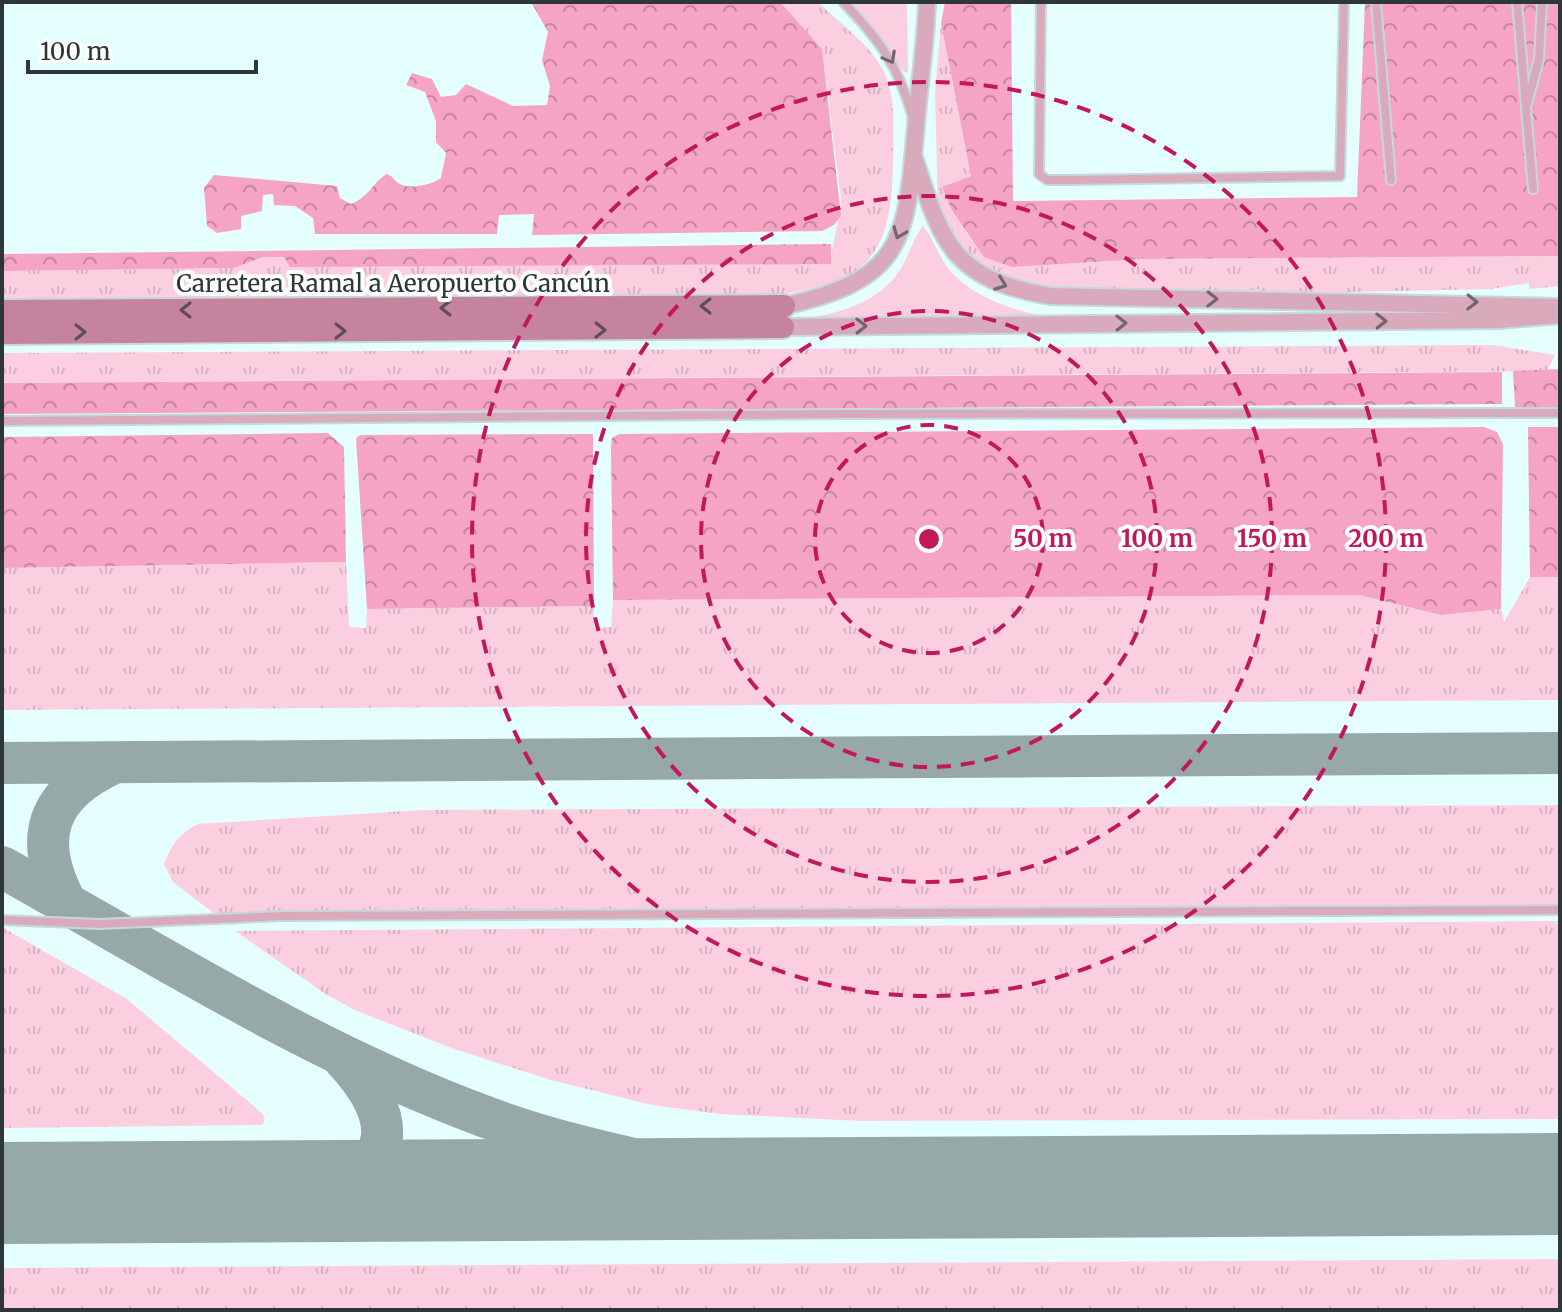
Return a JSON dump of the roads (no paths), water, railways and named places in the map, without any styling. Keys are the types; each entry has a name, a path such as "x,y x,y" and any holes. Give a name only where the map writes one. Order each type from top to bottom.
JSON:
{"main road":[{"name":"Carretera Ramal a Aeropuerto Cancún","path":"2,311 783,317"},
{"name":"Carretera Ramal a Aeropuerto Cancún","path":"2,333 783,317"}],"street":[{"path":"783,317 845,290 863,279 889,254 905,218 914,157 928,4"},
{"path":"914,157 930,207 949,246 978,274 1016,290 1050,296 1486,302 1560,307"},
{"path":"783,317 1498,320 1560,315"}],"lane":[{"path":"843,2 884,45 904,86 916,126"},
{"path":"1041,2 1039,174 1047,180 1071,180 1340,176 1344,2"},
{"path":"1517,2 1533,189"},
{"path":"1525,113 1539,59 1542,2"},
{"path":"1376,3 1391,180"},
{"path":"2,421 829,414 1560,413"},
{"path":"2,920 99,924 282,916 1560,910"}]}
